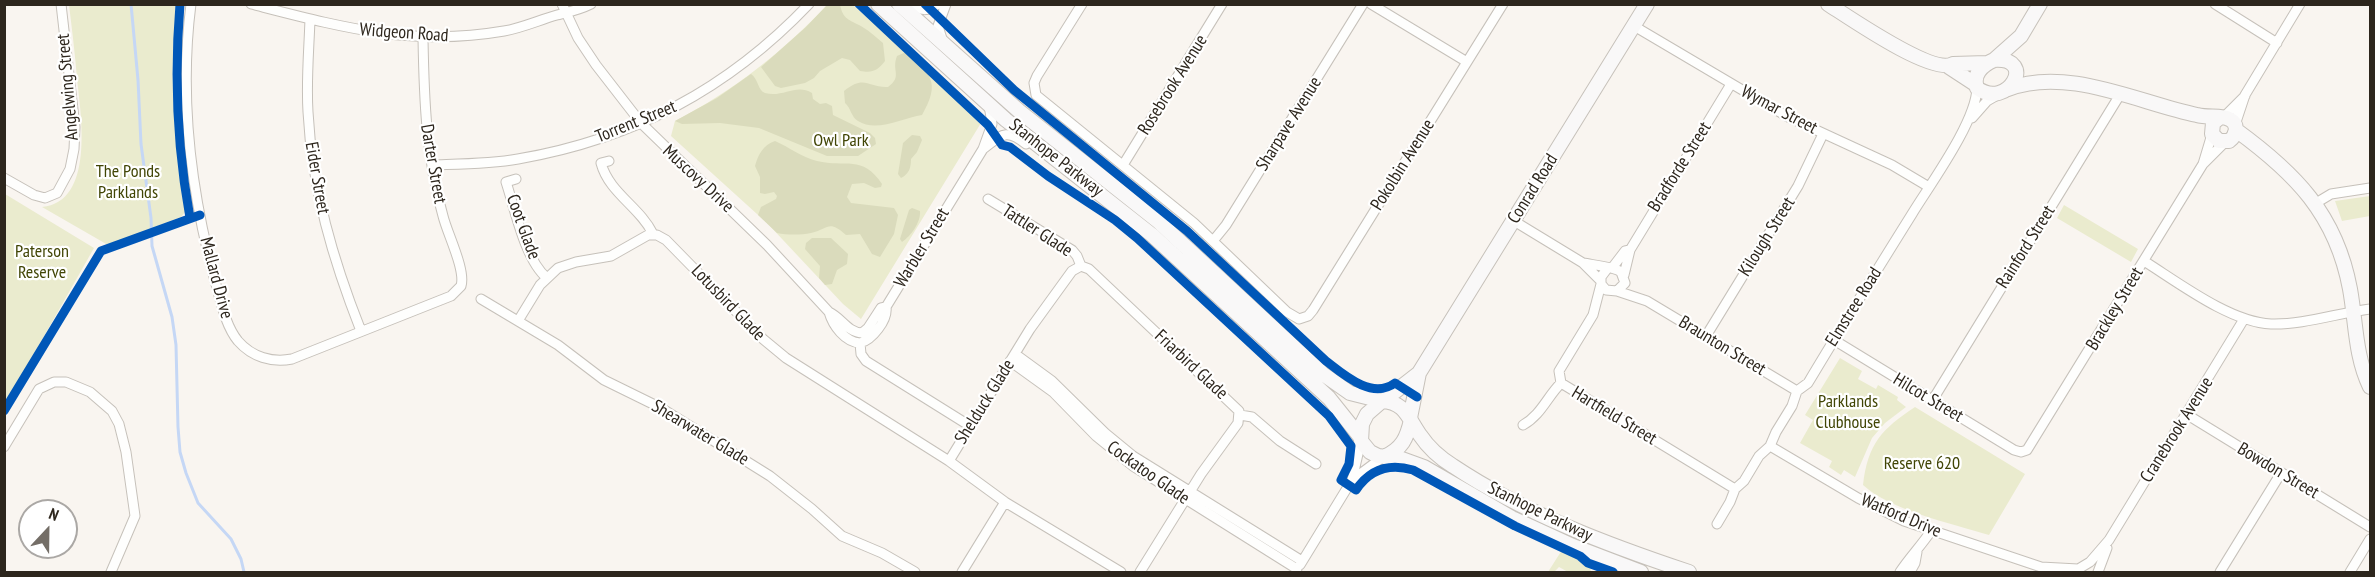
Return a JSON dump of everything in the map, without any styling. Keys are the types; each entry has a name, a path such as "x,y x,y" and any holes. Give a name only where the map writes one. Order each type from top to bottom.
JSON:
{"main road":[{"name":"Stanhope Parkway","path":"878,4 989,105 1132,218 1180,261 1329,398 1361,440"},
{"name":"Stanhope Parkway","path":"899,4 1018,111 1159,222 1323,374 1350,393 1382,401"},
{"name":"Conrad Road","path":"1382,401 1419,373 1647,4"},
{"path":"1828,4 1920,59 1949,67 1987,94 2005,91 2026,83 2046,81"},
{"path":"1976,86 1977,74 2021,36 2040,4"},
{"path":"2005,91 2016,76 2015,66 2021,36"},
{"path":"1949,67 1953,64 2001,60 2015,66 2023,73 2046,81 2121,93 2228,129"},
{"path":"2178,111 2212,132 2213,123 2228,129 2263,151 2287,170 2316,203 2339,246 2347,273 2360,359 2370,387"},
{"name":"Conrad Road","path":"1411,419 1419,373"},
{"path":"1382,401 1399,405 1411,419 1403,443 1398,449 1384,457 1370,452 1361,440 1364,420 1382,401"},
{"name":"Stanhope Parkway","path":"1411,419 1419,434 1438,455 1494,492 1581,533 1689,573"},
{"name":"Stanhope Parkway","path":"1384,457 1402,459 1424,466 1512,518 1572,546 1641,573"}],"street":[{"name":"Angelwing Street","path":"4,178 34,195 49,197 57,193 66,178 75,139 61,4"},
{"name":"Mallard Drive","path":"191,4 187,75 193,173 212,268 232,333 242,346 258,356 283,361 451,296 461,286"},
{"name":"Widgeon Road","path":"251,4 365,31 423,38 506,31 566,14 591,4"},
{"name":"Muscovy Drive","path":"562,4 578,38 641,123 773,251 829,312 832,321 844,336 854,343 860,343"},
{"name":"Torrent Street","path":"432,165 491,162 535,155 578,145 655,118 714,85 771,42 809,4"},
{"path":"909,4 917,9 927,10 938,4"},
{"path":"946,4 939,22 939,30 940,38 948,49"},
{"path":"1082,4 1037,76 1034,89 1040,100 1123,165 1213,241"},
{"name":"Rosebrook Avenue","path":"1123,165 1222,4"},
{"name":"Sharpave Avenue","path":"1213,241 1226,225 1363,4"},
{"path":"1371,4 1467,62"},
{"name":"Pokolbin Avenue","path":"1213,241 1287,312 1299,319 1308,316 1503,4"},
{"path":"2215,4 2277,43"},
{"path":"2228,129 2245,95 2300,4"},
{"name":"Eider Street","path":"310,19 308,112 314,167 326,227 339,275 361,331"},
{"name":"Wymar Street","path":"1634,26 1788,117 1892,165 1929,187"},
{"name":"Darter Street","path":"423,38 425,117 432,165 442,214 461,271 461,286"},
{"name":"Bradforde Street","path":"1624,276 1630,250 1731,84"},
{"name":"Elmstree Road","path":"1717,524 1735,489 1744,481 1759,456 1770,446 1792,406 1797,391 1808,383 1970,119 1976,102 1976,86"},
{"name":"Elmstree Road","path":"1970,119 1987,101 2005,91"},
{"name":"Rainford Street","path":"1932,400 2121,93"},
{"name":"Brackley Street","path":"2024,452 2032,445 2203,164 2228,129 2245,95"},
{"name":"Warbler Street","path":"860,343 874,333 887,312 886,307 983,149 992,124 989,105"},
{"name":"Brackley Street","path":"2203,164 2212,132"},
{"name":"Warbler Street","path":"983,149 995,138 1010,134 1057,166 1069,169"},
{"name":"Kilough Street","path":"1706,336 1798,186 1823,134"},
{"name":"Lotusbird Glade","path":"609,161 601,163 603,171 623,200 650,227 653,234 666,240 763,339 786,358 949,461"},
{"name":"Coot Glade","path":"516,179 506,182 526,242 540,271 546,278"},
{"path":"2316,203 2331,194 2370,188"},
{"name":"Tattler Glade","path":"988,199 1072,250 1081,266"},
{"path":"1514,221 1583,263 1606,290 1616,292 1623,286 1624,276 1619,269 1583,263"},
{"path":"518,321 546,278 563,266 611,256 653,234"},
{"name":"Bradforde Street","path":"1610,268 1625,251 1630,250"},
{"path":"2144,261 2228,312 2244,319 2277,324 2370,309"},
{"name":"Shelduck Glade","path":"1081,266 1072,271 1012,358 949,461 1005,502 1121,573"},
{"name":"Friarbird Glade","path":"1081,266 1089,269 1237,408 1240,415 1236,426 1188,496 1140,573"},
{"path":"1601,282 1602,274 1610,268"},
{"name":"Braunton Street","path":"1624,276 1647,301"},
{"name":"Hartfield Street","path":"1593,315 1601,282"},
{"name":"Braunton Street","path":"1616,292 1647,301 1797,391"},
{"name":"Hartfield Street","path":"1616,292 1593,315 1561,368 1559,378 1561,383 1735,489"},
{"name":"Shearwater Glade","path":"481,299 558,345 604,380 661,408 770,476 812,508 842,536 874,549 915,573"},
{"name":"Muscovy Drive","path":"829,312 836,315 848,328 862,333 881,308 886,307"},
{"name":"Cranebrook Avenue","path":"2097,573 2109,540 2244,319"},
{"name":"Hilcot Street","path":"1834,340 2014,450 2024,452"},
{"path":"860,343 861,354 866,361 970,426"},
{"name":"Cockatoo Glade","path":"1012,358 1052,381 1105,433 1133,456 1188,496 1298,568"},
{"path":"4,447 39,389 54,382 66,382 77,386 90,392 108,406 119,424 126,452 135,516 111,573"},
{"path":"1523,425 1537,416 1550,395 1561,383"},
{"name":"Bowdon Street","path":"2186,414 2370,527"},
{"path":"1240,415 1252,417 1280,441 1316,464"},
{"path":"1298,568 1352,480 1361,440"},
{"name":"Watford Drive","path":"1770,446 1880,510 1931,531 2041,567 2051,573"},
{"path":"1352,480 1384,457"},
{"path":"2220,573 2281,472"},
{"path":"962,573 1005,502"},
{"path":"1900,573 1908,559 1917,552 1931,531"},
{"path":"2350,573 2370,539"},
{"name":"Cranebrook Avenue","path":"2078,569 2109,540"},
{"path":"1910,573 1917,552"},
{"name":"Watford Drive","path":"2041,567 2078,569"},
{"path":"2078,569 2091,568 2097,573"}],"green space":[{"name":"Owl Park","path":"828,4 853,5 930,72 981,123 861,319 843,304 768,224 671,136 675,121 717,97 756,69 811,22"},
{"name":"The Ponds Parklands","path":"69,5 177,5 173,57 174,109 185,212 181,217 108,245 42,207 59,202 70,190 77,174 81,155 81,113"},
{"path":"827,5 840,5 846,18 883,43 885,61 880,67 864,72 860,71 850,60 842,58 805,83 781,88 775,86 761,67"},
{"path":"906,52 922,66 932,86 928,104 922,115 873,126 858,121 845,103 844,91 857,83 888,87 895,80 897,56"},
{"path":"751,74 765,93 778,94 800,89 812,93 813,99 820,104 826,103 832,106 833,115 870,133 875,138 876,144 858,156 827,156 759,128 720,123 682,124 675,121 717,98"},
{"path":"912,135 920,136 922,140 911,159 909,170 901,178 898,174 903,143"},
{"path":"775,141 811,159 827,163 860,165 875,175 882,184 881,187 875,188 864,183 852,184 847,197 851,203 894,208 898,215 894,234 880,257 872,254 860,234 846,235 832,226 807,234 777,233 758,215 761,207 776,199 777,196 774,192 760,193 760,177 755,166 762,151"},
{"name":"Paterson Reserve","path":"5,194 94,248 5,405"},
{"path":"2370,196 2370,216 2342,221 2335,201"},
{"path":"2064,205 2138,249 2131,262 2057,218"},
{"path":"912,208 920,211 919,220 909,236 902,242 900,239 909,210"},
{"path":"812,238 831,238 848,254 847,264 837,270 832,284 825,285 819,278 820,266 805,249 806,243"},
{"name":"Parklands Clubhouse","path":"1840,358 1862,371 1858,379 1876,389 1878,385 1898,397 1897,400 1906,407 1885,423 1872,438 1855,477 1844,470 1841,475 1829,467 1832,461 1800,443 1813,420 1805,415"},
{"name":"Reserve 620","path":"1915,407 2025,474 1989,535 1905,509 1875,494 1863,485 1865,470 1878,438"},
{"path":"1562,550 1582,559 1587,566 1590,565 1591,572 1568,572 1559,567 1554,572 1548,572"}],"waterway":[{"path":"131,4 141,144 151,218 152,246 172,317 176,345 180,452 198,503 231,539 241,559 244,572"}],"cycle path":[{"path":"180,4 177,58 178,111 182,165 190,218"},
{"path":"859,4 988,125 1002,145 1010,147 1048,176 1115,220 1137,238 1329,416 1351,446 1349,464 1341,480 1356,490 1367,477 1381,470 1396,467 1413,470 1515,526 1580,556 1588,563 1613,572"},
{"path":"925,4 1014,90 1187,231 1341,373 1359,384 1377,389 1386,388 1395,383 1417,397"},
{"path":"4,411 101,251 200,215"}]}
